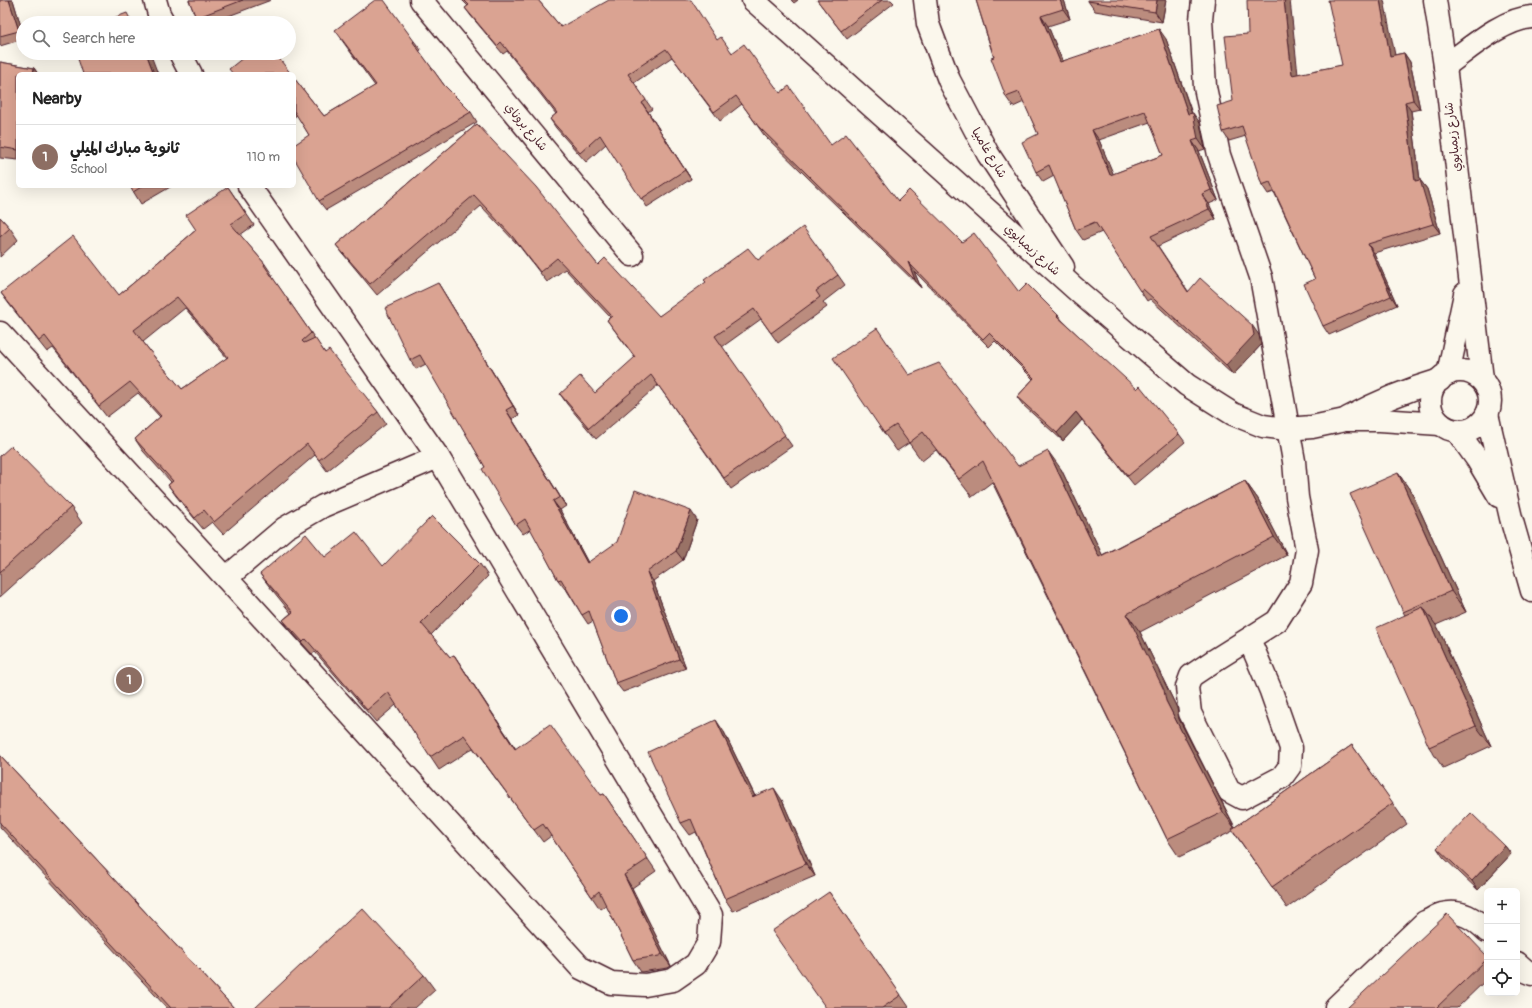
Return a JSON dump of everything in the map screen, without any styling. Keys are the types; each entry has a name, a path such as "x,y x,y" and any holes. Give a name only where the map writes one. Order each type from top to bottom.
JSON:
{"street":[{"path":"155,0 160,16"},
{"name":"شارع بروناي","path":"421,0 632,255"},
{"name":"شارع زيمبابوي","path":"753,0 1080,293 1187,385 1233,414 1263,426 1287,429 1345,420 1387,420 1448,427"},
{"name":"شارع غامبيا","path":"924,0 928,24 950,80 988,154 1080,293"},
{"path":"1203,0 1201,20 1204,87 1219,155 1261,277 1287,429 1294,461 1297,497 1307,550 1301,583 1277,621 1191,676 1187,687 1190,713 1229,791 1242,798 1282,777 1290,766 1291,748 1271,691 1249,639"},
{"name":"شارع زيمبابوي","path":"1435,0 1445,66 1482,379"},
{"path":"1445,66 1492,32 1521,18 1532,17"},
{"path":"183,60 189,72"},
{"path":"0,333 226,578 581,968 611,983 646,985 673,980 696,964 709,942 711,915 438,457 250,188"},
{"name":"شارع زيمبابوي","path":"1345,420 1381,400 1444,377 1469,275"},
{"path":"1448,427 1472,429 1478,425 1487,414 1490,405 1490,396 1487,387 1482,379 1469,372 1462,371 1444,377 1434,387 1430,396 1430,406 1434,415 1448,427 1477,459 1511,518"},
{"path":"1487,414 1511,518 1532,591"},
{"path":"226,578 285,528 323,506 438,457"},
{"path":"1336,1008 1425,922 1442,914 1460,913 1477,921 1484,928"},
{"path":"1520,966 1532,974"}],"building":[{"path":"0,0 9,0 16,22 16,32 0,36"},
{"path":"189,0 243,0 201,16 195,16"},
{"path":"375,0 384,0 444,85 471,112 319,201 296,161 296,144 309,135 296,114 296,81 324,116 376,85 335,30"},
{"path":"464,0 538,0 561,27 609,0 691,0 717,40 721,37 732,53 744,44 780,93 789,86 831,145 846,134 898,201 909,190 962,242 974,233 1019,292 1027,284 1058,315 1057,316 1137,389 1140,386 1179,434 1128,476 1076,412 1057,433 1017,397 1034,378 989,333 983,339 908,262 915,280 758,126 736,96 714,112 666,49 628,74 646,100 642,103 685,170 641,199 600,135 580,153 550,119 557,113 501,42 497,46 465,8 469,5"},
{"path":"817,0 882,0 841,31"},
{"path":"976,0 1060,0 1063,9 1041,16 1060,62 1159,29 1188,114 1193,113 1198,139 1192,141 1211,190 1202,194 1209,209 1151,236 1188,292 1200,278 1252,325 1254,335 1226,365 1143,289 1140,291 1095,222 1076,230 1049,165 1036,172 1022,142 1038,134 1019,92 1006,97 991,58 994,57","holes":["1145,111 1163,155 1110,175 1092,130"]},
{"path":"1088,0 1157,0 1155,12"},
{"path":"1247,0 1284,0 1292,75 1342,65 1328,0 1380,0 1390,56 1404,53 1413,100 1405,102 1415,181 1420,180 1433,224 1368,244 1391,296 1323,326 1304,284 1315,279 1270,182 1262,185 1242,126 1223,132 1217,106 1233,101 1225,36 1248,34"},
{"path":"127,13 128,16 119,16"},
{"path":"78,60 149,60 153,72 82,72"},
{"path":"240,60 280,60 289,72 231,72 229,69"},
{"path":"0,62 34,68 33,72 16,72 16,150 0,147"},
{"path":"477,124 536,187 598,265 605,258 659,316 706,282 704,280 748,248 758,260 803,227 838,275 816,291 820,297 771,333 754,309 715,336 785,435 724,478 651,375 589,428 560,394 580,376 595,393 635,357 607,320 612,316 557,258 540,272 512,236 474,195 370,284 336,245"},
{"path":"131,188 140,188 133,192"},
{"path":"229,188 246,214 231,224 265,264 264,265 311,333 302,341 304,343 315,338 325,353 329,350 378,412 319,460 307,444 214,522 204,510 195,518 168,485 173,481 135,439 161,416 130,382 99,406 45,336 39,341 1,293 73,236 119,295 196,230 186,215","holes":["177,297 228,357 182,389 156,359 134,330"]},
{"path":"0,217 10,228 0,237"},
{"path":"438,283 513,406 506,410 560,497 553,501 587,563 617,542 635,490 691,511 676,551 647,572 679,659 616,683 589,611 582,615 561,579 558,580 525,519 516,525 482,469 485,467 420,355 410,360 385,308"},
{"path":"877,328 909,375 939,363 1018,466 1048,451 1099,557 1245,481 1274,537 1127,614 1164,690 1166,701 1223,812 1167,839 983,461 959,479 923,432 909,443 896,425 884,433 833,358"},
{"path":"11,446 71,507 0,572 0,456"},
{"path":"1398,473 1451,591 1403,612 1350,494"},
{"path":"432,516 480,564 421,623 450,657 454,655 515,749 550,724 601,795 604,794 648,859 624,875 662,954 659,956 633,960 599,891 592,897 543,824 534,830 464,735 430,757 388,692 367,710 306,639 303,642 283,620 293,612 260,574 306,534 325,557 356,532 383,566"},
{"path":"1423,607 1476,726 1429,747 1376,628"},
{"path":"716,720 752,797 774,788 806,864 725,899 691,819 681,823 648,752"},
{"path":"1352,745 1393,803 1272,887 1232,829"},
{"path":"0,755 234,1008 171,1008 0,823"},
{"path":"1471,813 1505,846 1472,881 1437,848"},
{"path":"829,892 901,995 882,1008 826,1008 772,931"},
{"path":"362,908 424,975 388,1008 255,1008"},
{"path":"1447,914 1484,953 1484,962 1436,1008 1347,1008"}],"place":[{"name":"ثانوية مبارك الميلي","path":"129,680"}]}
